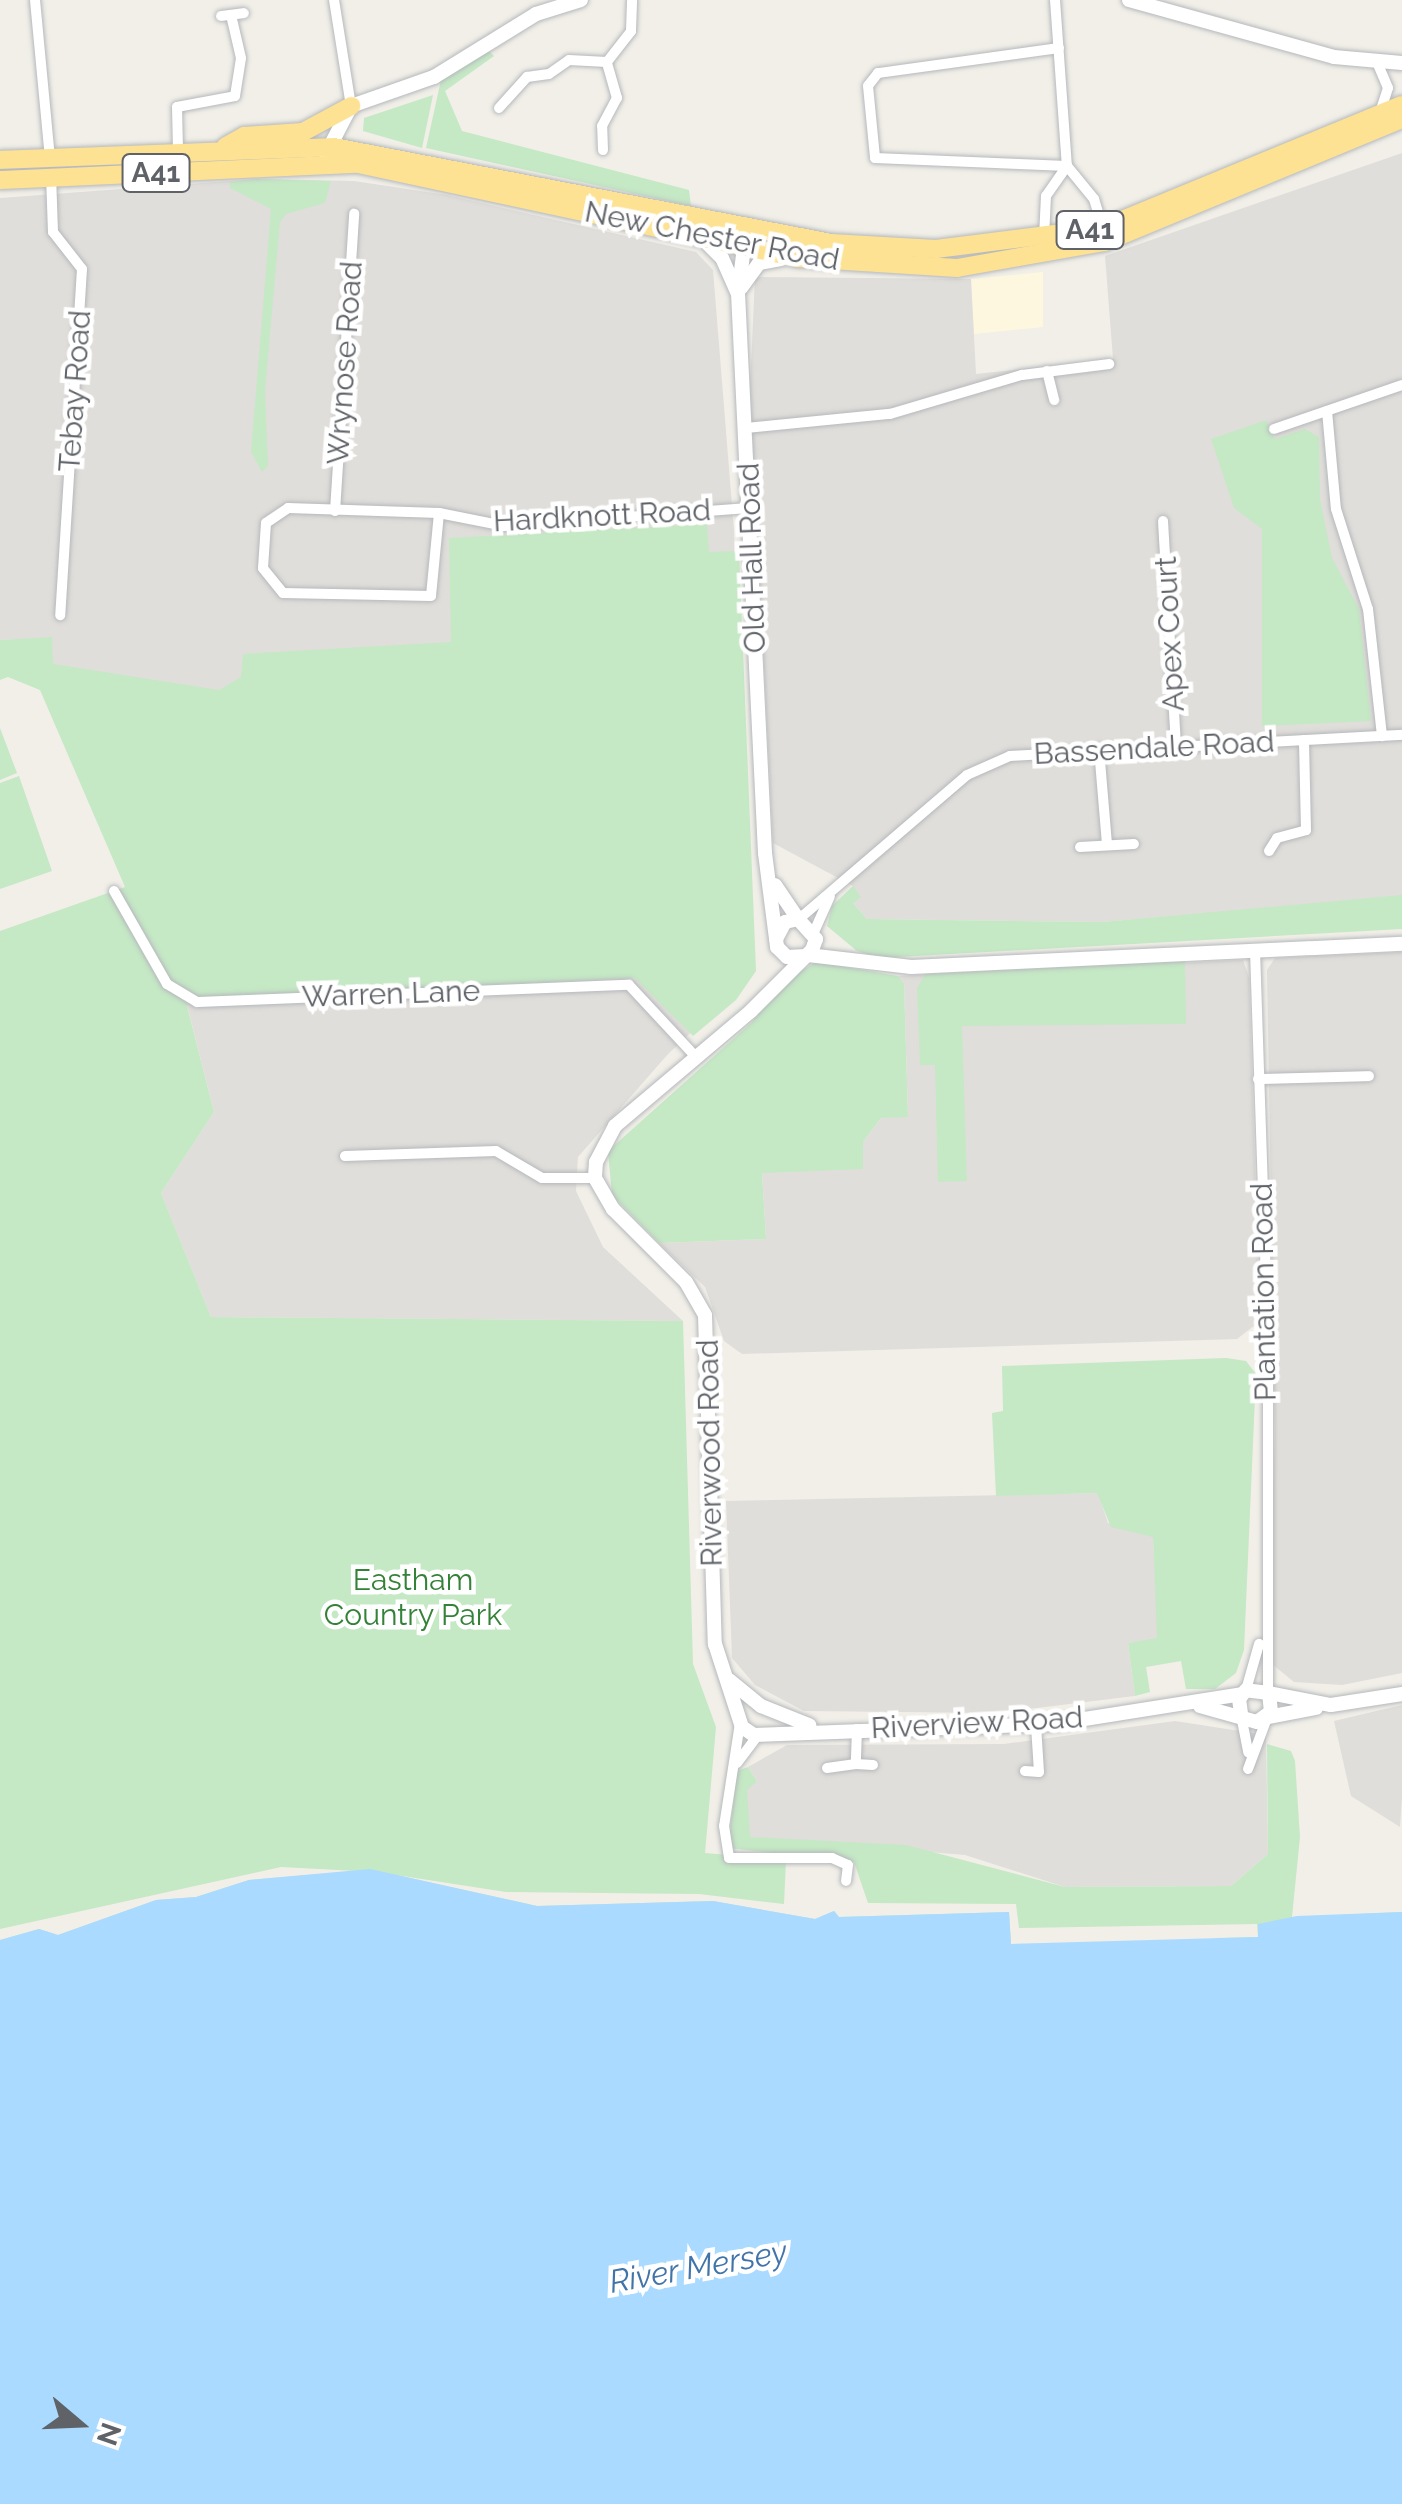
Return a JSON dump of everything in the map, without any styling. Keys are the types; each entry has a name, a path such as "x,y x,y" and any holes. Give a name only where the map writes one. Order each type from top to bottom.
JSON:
{"highway":[{"name":"New Chester Road","path":"0,160 178,150 334,147 756,228 903,249 1044,239 1103,228 1402,105"},
{"path":"221,149 244,136 316,124 352,106"},
{"name":"New Chester Road","path":"0,180 359,164 799,258 957,268 1105,242 1402,119"},
{"path":"316,124 334,147 359,164"},
{"path":"0,171 39,168 51,178"}],"street":[{"name":"Tebay Road","path":"36,0 53,232 82,269 60,614"},
{"path":"312,166 334,147 352,106 334,0"},
{"path":"607,62 631,31 632,0"},
{"path":"1055,0 1067,166 1094,199 1103,228"},
{"path":"1130,0 1262,40 1377,62 1402,63"},
{"path":"352,106 434,76 536,14 574,1"},
{"path":"178,150 177,106 235,96 240,58 232,15"},
{"path":"1059,48 878,73 868,86 875,158 1067,166"},
{"path":"515,115 504,105 527,77 549,74 568,60 607,62"},
{"path":"607,62 617,98 602,126 610,143"},
{"path":"1377,62 1388,88 1380,114"},
{"path":"1044,239 1046,196 1067,166"},
{"path":"505,178 729,232 744,246 756,228"},
{"name":"Wrynose Road","path":"336,511 354,214"},
{"path":"701,237 722,258 738,293"},
{"name":"Old Hall Road","path":"744,246 738,293 776,940"},
{"path":"738,293 759,262 799,258"},
{"path":"746,428 890,414 1047,371 1110,364"},
{"path":"1047,371 1054,400"},
{"path":"1274,429 1402,385"},
{"path":"1327,411 1336,509 1368,609 1382,736"},
{"name":"Hardknott Road","path":"439,513 431,596 283,593 271,586 263,568 266,523 288,508 439,513 504,526 750,508"},
{"name":"Apex Court","path":"1163,521 1176,746"},
{"name":"Bassendale Road","path":"798,919 967,776 1010,756 1402,735"},
{"path":"1269,851 1277,838 1306,830 1304,740"},
{"path":"1099,750 1106,845"},
{"path":"1080,847 1134,844"},
{"name":"Old Hall Road","path":"769,871 798,919"},
{"name":"Warren Lane","path":"114,891 167,984 197,1002 628,984 696,1057"},
{"name":"Bassendale Road","path":"814,932 834,892"},
{"path":"766,993 776,940 785,922 798,919 856,960"},
{"path":"345,1156 496,1151 542,1178 595,1178 600,1148 616,1126 807,955 814,932"},
{"path":"776,940 787,957 807,955 911,967 1402,944"},
{"name":"Plantation Road","path":"1255,950 1268,1347 1263,1634 1268,1693"},
{"path":"1258,1079 1369,1076"},
{"name":"Riverwood Road","path":"595,1178 613,1210 686,1282 705,1316 720,1667 741,1722"},
{"name":"Plantation Road","path":"1244,1692 1263,1634"},
{"path":"720,1667 763,1707 770,1725 732,1773"},
{"path":"1244,1692 1241,1714 1248,1764 1268,1717 1268,1693"},
{"name":"Riverview Road","path":"760,1734 824,1728 1036,1724 1190,1704 1244,1692 1331,1705"},
{"name":"Riverview Road","path":"1190,1704 1241,1714 1257,1722 1402,1694"},
{"path":"763,1707 746,1708 741,1722 724,1826 729,1858 832,1858 848,1866 846,1881"},
{"name":"Riverview Road","path":"763,1707 824,1728"},
{"path":"741,1722 745,1731 760,1734"},
{"path":"1025,1771 1039,1772 1036,1724"},
{"path":"856,1764 857,1729"},
{"path":"826,1768 873,1766"}],"shaded area":[{"path":"1402,153 1402,897 1102,922 867,919 853,903 853,886 773,843 750,388 755,277 971,279 976,374 1113,359 1105,256"},
{"path":"257,179 354,181 447,195 696,252 713,270 734,530 748,979 668,1054 578,1157 576,1191 603,1247 683,1321 211,1317 161,1193 214,1112 187,1005 222,956 52,664 52,638 0,640 0,198"},
{"path":"1043,272 1043,327 974,334 971,279"},
{"path":"1402,952 1402,1673 1342,1685 1294,1682 1267,1660 1275,1435 1267,970 1275,958"},
{"path":"1243,960 1249,977 1259,1300 1255,1325 1237,1339 742,1354 724,1341 705,1287 659,1243 766,1239 762,1173 863,1142 881,1118 908,1116 904,983 898,976"},
{"path":"1098,1493 1108,1523 1153,1536 1158,1639 1128,1643 1135,1696 995,1713 804,1711 755,1685 732,1658 726,1501"},
{"path":"1402,1705 1400,1827 1351,1796 1334,1721"},
{"path":"1175,1721 1266,1735 1268,1854 1231,1886 1065,1887 965,1855 749,1837 746,1830 747,1788 757,1781 748,1767 787,1745 1004,1744"}],"green space":[{"path":"489,51 494,56 445,91 462,131 689,190 691,206 426,148 441,80"},
{"path":"433,95 422,148 363,131 364,118"},
{"path":"331,181 325,203 286,214 280,222 265,391 268,466 262,472 251,452 271,209 230,188 230,182"},
{"path":"1266,420 1275,439 1305,429 1319,437 1320,499 1332,558 1359,609 1371,721 1262,726 1262,529 1234,508 1211,439"},
{"name":"Eastham Country Park","path":"707,524 709,552 739,551 756,971 736,1000 693,1036 635,978 192,999 187,1006 214,1112 161,1193 211,1317 683,1321 693,1664 716,1727 705,1853 786,1860 784,1904 699,1894 506,1892 396,1875 537,1906 713,1901 815,1919 834,1911 839,1917 1009,1912 1011,1944 0,1940 39,1929 58,1935 156,1900 196,1897 249,1880 357,1871 281,1867 0,1929 0,931 125,887 40,690 8,677 0,680 0,640 52,637 53,664 219,690 241,677 243,654 451,642 449,538"},
{"path":"0,728 17,773 0,780"},
{"path":"19,776 52,871 0,889 0,783"},
{"path":"853,886 861,897 853,903 867,919 1102,922 1402,895 1402,929 880,958 857,951 827,926 832,906"},
{"path":"1185,961 1186,1024 962,1026 967,1181 938,1182 935,1065 920,1065 917,988 925,974"},
{"path":"816,962 898,976 904,983 908,1117 881,1118 863,1142 863,1169 762,1173 766,1239 659,1243 612,1195 608,1151 751,1023 786,980"},
{"path":"1226,1358 1246,1361 1256,1374 1244,1650 1236,1673 1215,1689 1186,1689 1181,1661 1146,1667 1150,1692 1135,1696 1128,1643 1157,1638 1153,1537 1111,1527 1097,1493 996,1496 992,1413 1003,1411 1002,1366"},
{"path":"1267,1744 1291,1751 1295,1761 1300,1837 1292,1917 1402,1912 1402,1993 1216,1938 1258,1937 1257,1924 1019,1928 1016,1904 868,1903 854,1862 728,1848 737,1771 748,1767 757,1781 747,1790 750,1837 906,1845 1065,1887 1231,1886 1268,1854"}],"water":[{"name":"River Mersey","path":"370,1869 537,1906 713,1901 815,1919 834,1911 839,1917 1009,1912 1011,1944 1258,1937 1258,1924 1297,1916 1402,1912 1402,2504 0,2504 0,1940 39,1929 58,1935 156,1900 196,1897 249,1880"}]}
